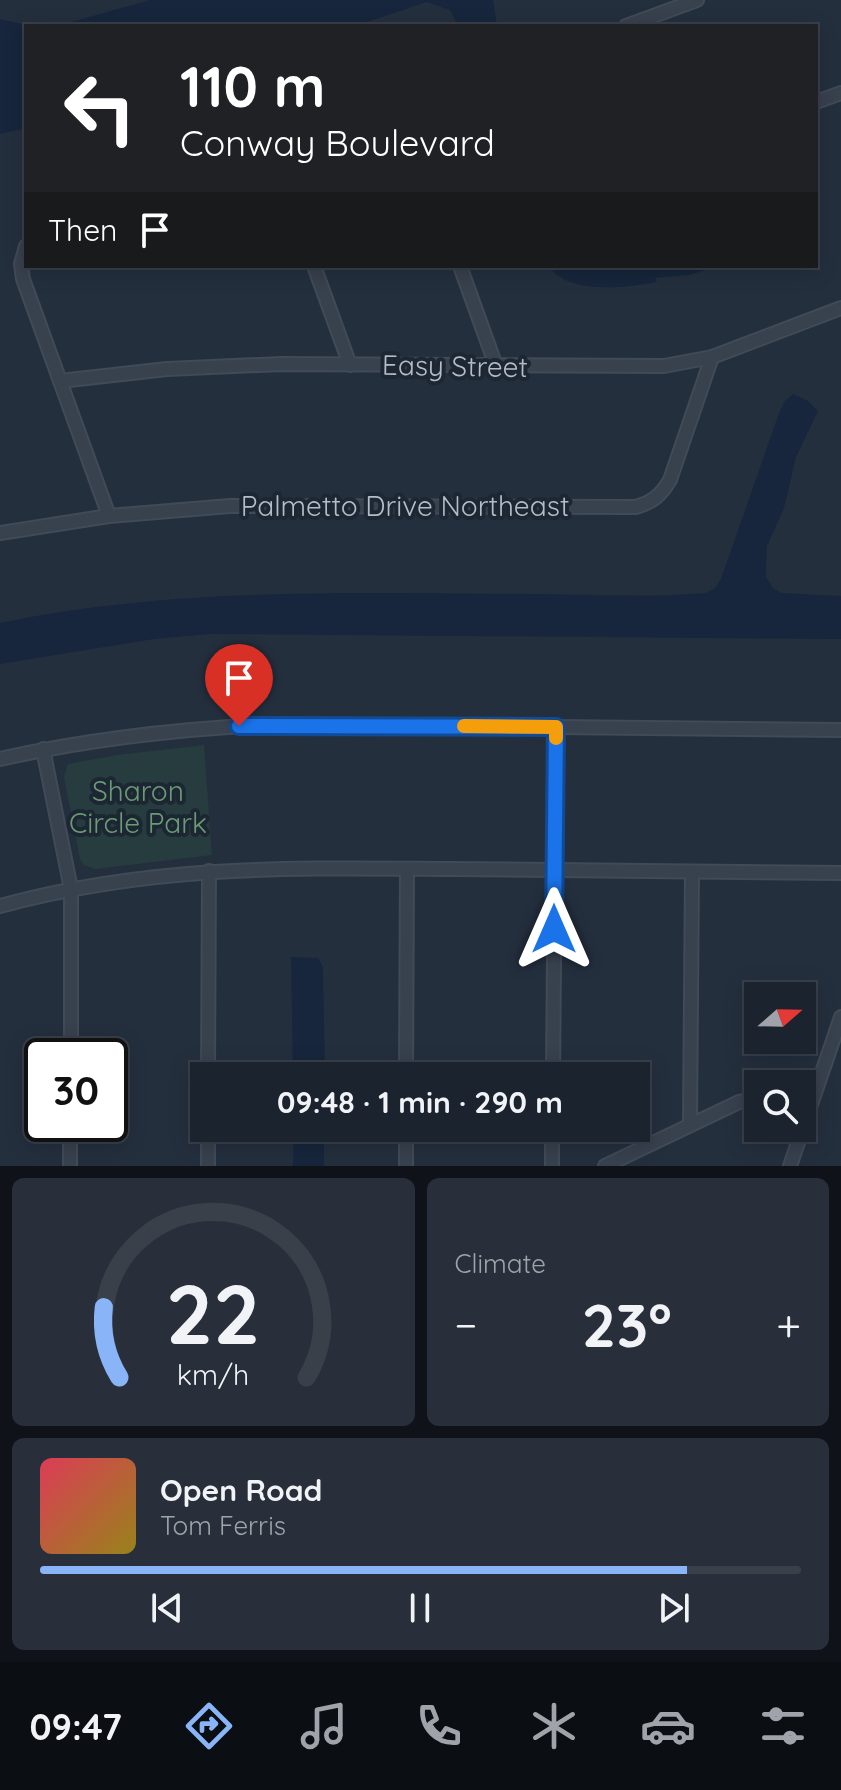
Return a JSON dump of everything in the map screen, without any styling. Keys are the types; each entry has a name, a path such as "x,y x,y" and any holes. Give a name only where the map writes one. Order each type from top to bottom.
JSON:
{"street":[{"path":"631,24 697,0"},
{"path":"818,101 841,93"},
{"path":"24,253 21,264 23,279 109,516"},
{"path":"315,268 350,365"},
{"path":"461,268 496,366"},
{"name":"Easy Street","path":"60,381 224,366 649,367 712,357 841,308"},
{"name":"Palmetto Drive Northeast","path":"0,533 109,516 282,504 636,507 650,503 662,493 670,480 712,357"},
{"path":"0,759 151,732 283,724 841,730"},
{"path":"553,1062 556,727"},
{"path":"43,749 71,889 71,1038"},
{"path":"0,906 71,889 150,876 274,867 841,873"},
{"path":"406,1062 407,869"},
{"path":"208,1062 209,871"},
{"path":"690,1125 692,872"},
{"path":"816,1083 841,1017"},
{"path":"605,1166 744,1101"},
{"path":"70,1142 70,1166"},
{"path":"208,1142 208,1166"},
{"path":"406,1142 406,1166"},
{"path":"552,1142 552,1166"},
{"path":"790,1166 797,1142"}],"green space":[{"name":"Sharon Circle Park","path":"204,745 212,855 95,869 84,865 80,859 64,777 68,764"}],"water":[{"path":"150,0 493,0 497,24 457,24 450,10 427,2 361,24 64,24"},
{"path":"0,19 24,24 24,128 0,134"},
{"path":"551,268 711,268 690,275 655,278 657,282 614,287 569,282"},
{"path":"793,394 808,401 818,411 796,457 784,508 767,546 766,577 773,588 782,593 841,596 841,639 209,634 154,639 0,664 0,623 131,603 329,593 639,596 705,593 715,588 721,579 779,413"},
{"path":"291,957 318,958 323,967 325,1062 293,1062"},
{"path":"294,1142 324,1142 324,1166 293,1166"}],"slow traffic":[{"path":"464,726 556,727 556,738"}],"route":[{"path":"239,726 556,727 554,929"}]}
